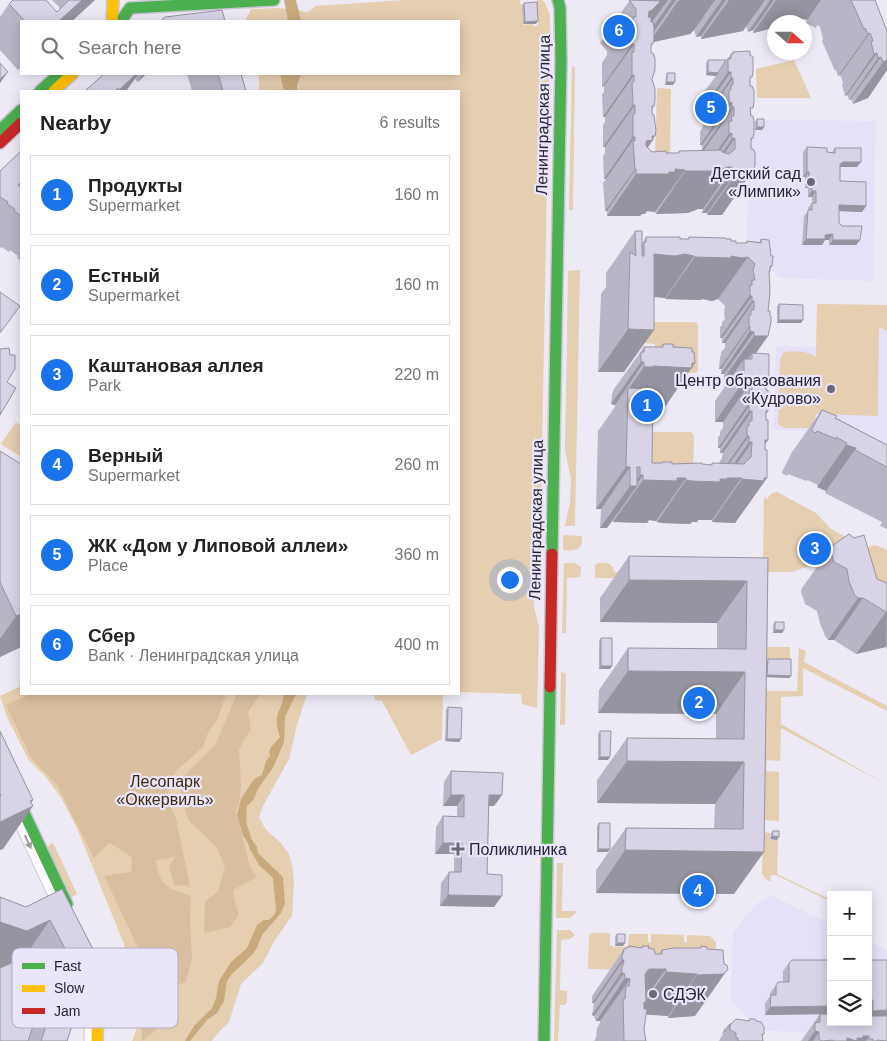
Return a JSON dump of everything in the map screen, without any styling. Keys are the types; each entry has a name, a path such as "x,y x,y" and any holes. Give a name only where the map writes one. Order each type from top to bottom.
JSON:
{"street":[{"path":"113,20 115,0 130,8 274,0"},
{"name":"Ленинградская улица","path":"544,1041 561,70 560,8 558,0"},
{"path":"114,20 130,8"},
{"path":"122,20 130,8"},
{"path":"41,90 58,75"},
{"path":"55,90 71,75"},
{"path":"0,130 20,111"},
{"path":"0,143 20,124"},
{"path":"11,796 67,914"},
{"path":"84,941 86,948"},
{"path":"89,1028 89,1041"},
{"path":"97,1028 97,1041"}],"shaded area":[{"path":"284,0 296,0 301,20 288,20"},
{"path":"280,75 301,75 297,90 284,90"},
{"name":"Детский сад «Лимпик»","path":"749,121 876,121 872,281 779,278 747,243"},
{"name":"Центр образования «Кудрово»","path":"817,304 887,305 887,460 858,432 773,430 776,346 816,347"},
{"path":"284,695 296,695 285,717 284,742 274,766 258,789 254,799 247,806 246,822 258,853 283,877 285,904 281,913 262,935 252,955 227,981 224,1001 217,1013 207,1020 190,1041 185,1041 194,1026 212,1008 219,981 231,962 247,948 257,925 264,920 269,920 275,914 273,878 259,865 243,836 237,815 241,799 254,779 262,775 266,761 270,756 271,747 280,737 277,718"},
{"path":"770,895 827,922 827,1026 872,1026 872,943 887,950 887,1037 759,1030 732,1002 730,995 733,932 756,904"}],"green space":[{"path":"405,0 520,0 520,4 523,4 523,25 533,24 533,26 537,26 537,0 542,0 550,15 540,563 533,596 539,627 537,708 522,704 521,694 460,692 460,90 259,90 259,75 460,75 460,20 246,20 251,9 276,8 306,12 315,6"},
{"path":"794,60 811,98 757,98 756,69"},
{"path":"572,65 575,68 573,210 569,210"},
{"path":"657,88 671,89 670,158 655,158"},
{"path":"580,270 575,526 565,526 570,502 571,479 565,451 568,271"},
{"name":"Центр образования «Кудрово»","path":"817,304 887,305 887,331 879,327 878,416 816,414 812,428 784,428 778,424 780,361 783,353 791,352 805,352 816,357"},
{"path":"647,322 694,322 698,324 698,371 694,373 648,372 655,352 655,344 644,343"},
{"path":"16,422 20,425 20,456 1,444"},
{"path":"646,432 691,432 694,435 693,475 648,477"},
{"path":"777,492 816,513 831,529 863,546 868,548 875,545 887,550 887,599 826,560 792,572 763,572 764,497 767,499 771,494"},
{"path":"563,535 582,536 582,544 578,549 567,551 563,549"},
{"path":"575,563 581,567 580,577 567,578 566,633 562,633 564,564"},
{"path":"598,563 608,563 613,567 614,572 640,572 625,578 595,578 595,565"},
{"path":"790,647 790,661 766,660 763,648"},
{"path":"799,648 806,651 804,662 887,706 887,711 803,668 803,696 781,697 781,724 887,785 781,728 780,761 767,760 766,771 779,772 779,821 763,820 766,691 797,691"},
{"path":"561,672 566,673 565,725 560,725"},
{"name":"Лесопарк «Оккервиль»","path":"20,686 20,695 307,695 289,759 263,806 259,817 266,830 280,842 289,854 294,882 292,916 275,940 263,963 241,984 229,1022 212,1041 132,1041 137,1028 178,1028 178,948 125,948 76,826 60,796 44,775 28,759 7,717 0,696"},
{"path":"28,695 226,695 218,718 207,735 203,747 175,772 166,799 176,818 190,886 174,885 169,866 175,857 156,860 157,869 162,881 176,891 191,896 192,959 186,982 178,985 178,948 138,948 104,876 131,872 132,859 128,854 109,843 94,858 57,785 31,758 6,705"},
{"path":"237,695 259,695 248,712 251,729 239,749 241,785 236,812 249,864 257,877 233,890 239,915 230,927 204,933 205,902 218,891 225,866 215,845 189,821 183,804 180,786 182,778 215,745"},
{"path":"374,695 443,695 442,739 411,755 382,701 375,700"},
{"path":"763,832 770,833 770,840 778,840 777,874 827,898 827,900 776,875 770,876 771,882 765,879 762,873"},
{"path":"53,843 77,894 70,898 47,849"},
{"path":"557,863 563,863 562,911 575,911 576,913 570,918 556,918"},
{"path":"557,930 570,930 575,935 570,939 561,940 560,990 567,991 567,1002 565,1005 560,1005 558,1041 554,1041"},
{"path":"592,933 610,933 610,945 614,947 628,946 629,934 648,934 648,942 651,942 651,934 684,935 684,942 687,943 687,935 710,936 716,942 715,967 684,971 588,969 589,935"},
{"path":"142,1028 157,1028 154,1032 142,1041"}],"building":[{"path":"13,0 46,0 57,12 69,0 82,0 60,20 24,20 9,4"},
{"path":"629,0 661,1 649,11 648,17 651,17 654,27 651,53 653,53 655,58 655,70 652,79 655,89 655,100 654,106 652,106 652,114 654,115 656,131 655,136 652,136 653,140 646,141 646,146 652,152 666,151 666,153 722,150 722,152 729,154 735,149 735,138 732,139 732,133 729,134 729,121 732,121 731,116 734,116 734,107 732,107 732,103 729,103 729,90 731,90 731,85 733,85 733,78 731,78 731,72 728,72 728,59 731,59 733,52 750,51 750,55 753,57 753,72 752,77 750,77 750,86 752,86 754,91 753,108 750,108 754,121 751,149 755,153 755,166 751,173 737,173 737,171 732,171 732,167 728,167 717,171 685,171 675,169 675,172 669,172 669,174 636,174 633,141 635,141 635,137 633,137 633,114 635,114 635,105 633,105 632,83 634,82 634,75 632,75 632,52 634,52 634,44 632,44 631,21 633,21 633,17 636,17 636,9"},
{"path":"851,0 875,0 887,31 887,60 883,62 881,57 878,58 877,53 874,54 870,33 868,34 864,29"},
{"path":"537,2 538,21 525,22 524,3"},
{"path":"222,10 225,20 161,20 165,17"},
{"path":"708,60 726,60 718,73 708,72"},
{"path":"0,63 8,72 0,79"},
{"path":"667,73 675,73 675,82 667,82"},
{"path":"103,75 135,75 119,90 118,88 116,90 86,90"},
{"path":"218,75 241,75 246,90 223,90"},
{"path":"757,119 764,119 764,127 757,127"},
{"path":"807,147 827,148 827,152 835,153 835,148 861,148 861,162 843,162 840,164 840,181 866,182 866,206 839,205 839,223 842,226 862,226 860,240 833,240 833,234 825,235 825,239 806,239 808,210 812,210 812,203 816,203 816,191 812,191 812,183 809,183 809,172 807,172"},
{"path":"20,152 20,183 18,185 20,186 20,215 7,204 8,202 0,197 0,171"},
{"path":"635,231 642,231 642,256 644,256 646,237 680,237 680,239 689,239 689,237 726,238 736,241 736,243 747,243 747,241 761,243 761,239 769,240 771,256 773,256 772,266 770,266 769,271 770,292 768,311 770,311 771,322 768,336 754,336 754,332 750,331 749,327 749,315 751,315 751,310 754,310 754,301 752,301 752,296 750,296 750,285 752,285 752,280 755,280 753,270 755,264 748,257 731,256 731,258 695,257 685,254 675,256 654,254 654,330 628,329 630,252 636,256"},
{"path":"0,292 20,306 0,333"},
{"path":"779,304 803,305 803,320 779,320"},
{"path":"663,344 673,344 673,347 692,348 695,363 692,363 692,368 644,367 644,362 641,362 641,352 644,352 644,347 663,347"},
{"path":"9,348 10,355 15,355 15,369 7,382 16,388 0,415 0,349"},
{"path":"752,353 769,354 769,378 766,378 766,390 768,390 766,420 768,420 768,440 765,440 767,478 764,478 764,481 727,478 720,479 720,482 691,481 686,480 686,478 677,478 677,481 643,480 643,475 640,475 640,467 637,467 637,486 630,486 630,467 626,467 628,388 653,389 652,463 744,464 751,457 752,442 749,442 749,436 747,436 747,426 749,426 749,421 752,421 752,411 749,411 748,406 748,395 750,390 752,390 752,380 744,380 744,359 752,359"},
{"path":"822,410 837,416 835,418 887,445 887,467 855,450 856,448 846,445 847,443 836,437 836,439 817,431 816,433 813,432 812,429"},
{"path":"0,451 20,463 20,614 16,616 0,582"},
{"path":"849,534 854,538 864,535 877,579 887,583 886,612 863,598 858,598 854,594 849,581 847,569 834,562 830,549"},
{"path":"629,556 768,558 764,852 625,850 626,828 743,829 744,762 627,761 627,738 744,739 745,672 628,671 628,648 746,649 747,581 629,580"},
{"path":"775,622 784,622 784,630 775,630"},
{"path":"601,638 612,638 612,666 601,666"},
{"path":"768,659 791,659 791,676 767,675"},
{"path":"448,707 462,708 461,739 447,739"},
{"path":"0,731 33,800 30,801 33,806 0,822 1,796"},
{"path":"600,731 611,731 610,757 600,757"},
{"name":"Поликлиника","path":"451,771 503,773 502,795 489,795 487,874 502,875 502,896 448,895 449,872 461,872 462,843 443,843 443,816 464,817 464,795 451,795"},
{"path":"599,823 610,823 610,849 598,849"},
{"path":"773,831 779,831 779,837 772,836"},
{"path":"62,889 92,948 65,948 50,920 27,931 0,922 0,897 26,907"},
{"path":"617,934 625,934 625,943 617,943"},
{"path":"629,946 642,948 642,946 649,946 648,948 654,949 655,954 662,954 662,950 701,948 701,946 707,947 707,949 723,950 724,964 727,965 728,969 724,974 697,975 666,972 666,969 649,969 645,974 646,1002 644,1002 644,1009 647,1009 644,1029 646,1041 624,1041 623,999 625,999 626,986 629,986 630,979 625,978 624,973 621,973 624,960 622,960 622,954 624,949"},
{"path":"792,960 827,960 827,1006 770,1007 771,995 776,995 776,985 778,982 789,982 789,963"},
{"path":"872,960 887,960 887,1010 873,1011"},
{"path":"12,963 12,1028 33,1028 28,1041 0,1041 0,968"},
{"path":"820,1014 827,1014 827,1026 872,1026 872,1016 887,1016 887,1041 873,1041 873,1039 869,1039 869,1036 863,1036 863,1038 857,1038 857,1041 847,1038 847,1041 822,1041 819,1039 819,1032 815,1031 815,1023 820,1022"},
{"path":"736,1019 749,1021 750,1019 755,1019 761,1022 764,1027 763,1041 738,1041 736,1033 730,1030 730,1025"},
{"path":"46,1028 71,1028 67,1041 41,1041"}],"traffic: fast":[{"path":"130,8 274,0"},
{"path":"552,554 561,61 560,8 558,0"},
{"path":"122,20 130,8"},
{"path":"41,90 58,75"},
{"path":"0,130 20,111"},
{"path":"544,1041 550,687"},
{"path":"19,802 67,904"}],"traffic: slow":[{"path":"112,20 113,0"},
{"path":"55,90 71,75"},
{"path":"97,1028 97,1041"}],"traffic: jam":[{"path":"0,143 20,124"},
{"path":"550,687 552,554"}],"place":[{"name":"Сбер","path":"619,31"},
{"name":"ЖК «Дом у Липовой аллеи»","path":"711,108"},
{"name":"Детский сад «Лимпик»","path":"811,182"},
{"name":"Центр образования «Кудрово»","path":"831,389"},
{"name":"Продукты","path":"647,406"},
{"name":"Каштановая аллея","path":"815,549"},
{"name":"Естный","path":"699,703"},
{"name":"Поликлиника","path":"458,849"},
{"name":"Верный","path":"698,891"},
{"name":"СДЭК","path":"653,994"}]}
